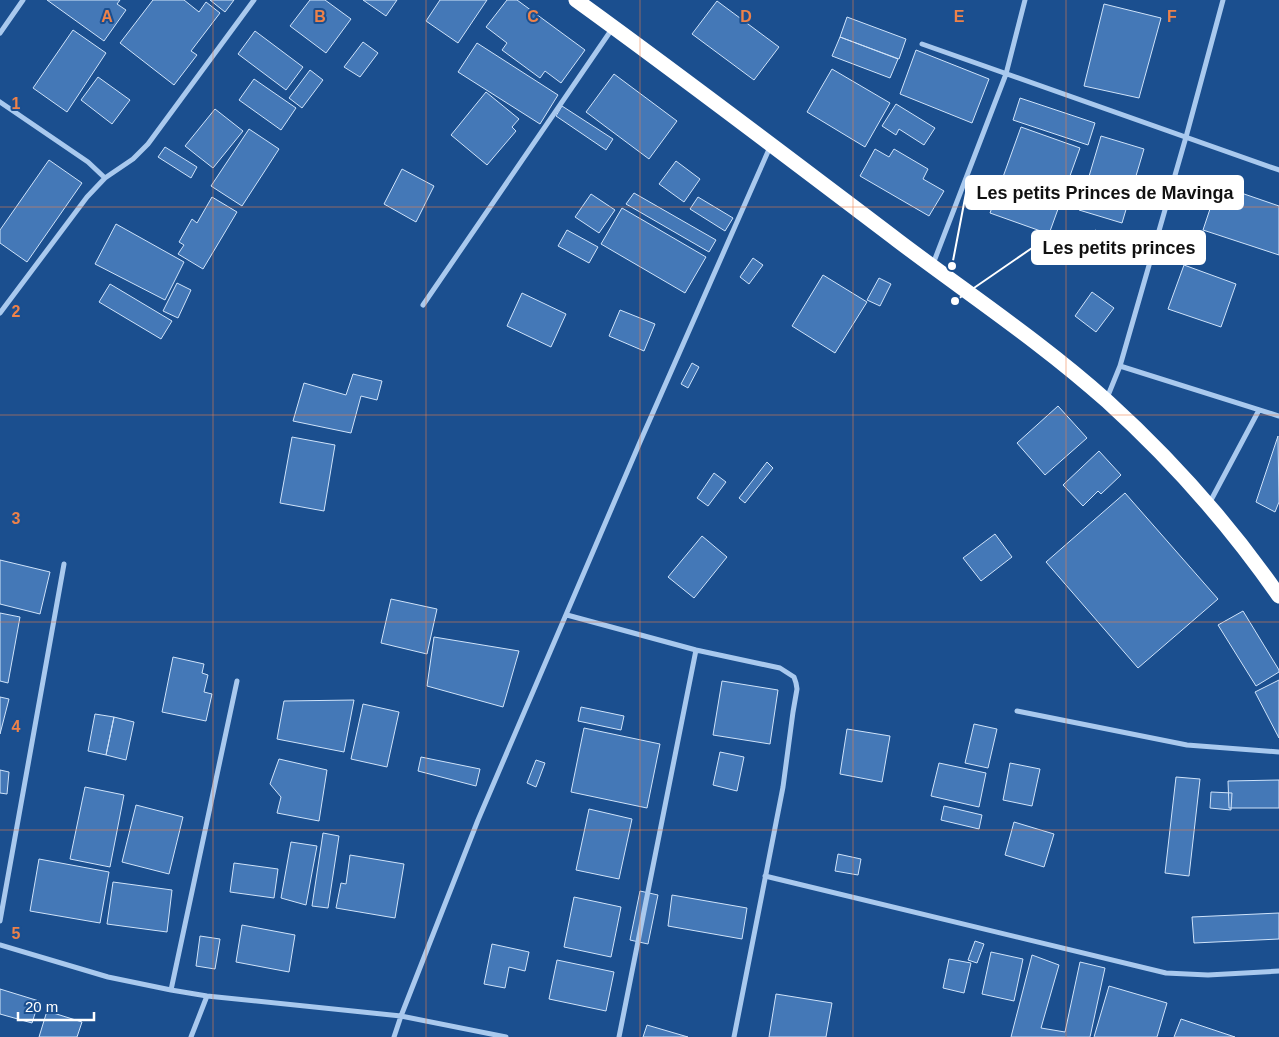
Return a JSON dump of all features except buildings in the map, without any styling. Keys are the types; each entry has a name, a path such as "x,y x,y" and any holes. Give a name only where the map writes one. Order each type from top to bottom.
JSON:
{"highway":[{"path":"576,0 1021,332 1106,401 1166,457 1208,504 1254,560 1279,596"}],"street":[{"path":"0,33 23,0"},
{"path":"0,313 87,198 105,178 133,159 148,144 254,0"},
{"path":"932,266 1006,74 1025,0"},
{"path":"1106,401 1120,366 1223,0"},
{"path":"423,305 614,27"},
{"path":"922,44 1279,170"},
{"path":"0,102 88,162 105,178"},
{"path":"394,1037 478,820 644,433 771,145"},
{"path":"1120,366 1279,416"},
{"path":"1208,504 1259,410"},
{"path":"0,921 64,564"},
{"path":"567,615 696,650 780,668 794,676 797,689 783,787 734,1037"},
{"path":"619,1037 696,650"},
{"path":"171,990 237,681"},
{"path":"1017,711 1188,746 1279,752"},
{"path":"765,876 1166,973 1208,975 1279,971"},
{"path":"0,944 108,977 171,990 207,996 401,1016 506,1037"},
{"path":"191,1037 207,996"}],"place":[{"name":"Les petits Princes de Mavinga","path":"952,266"},
{"name":"Les petits princes","path":"955,301"}]}
